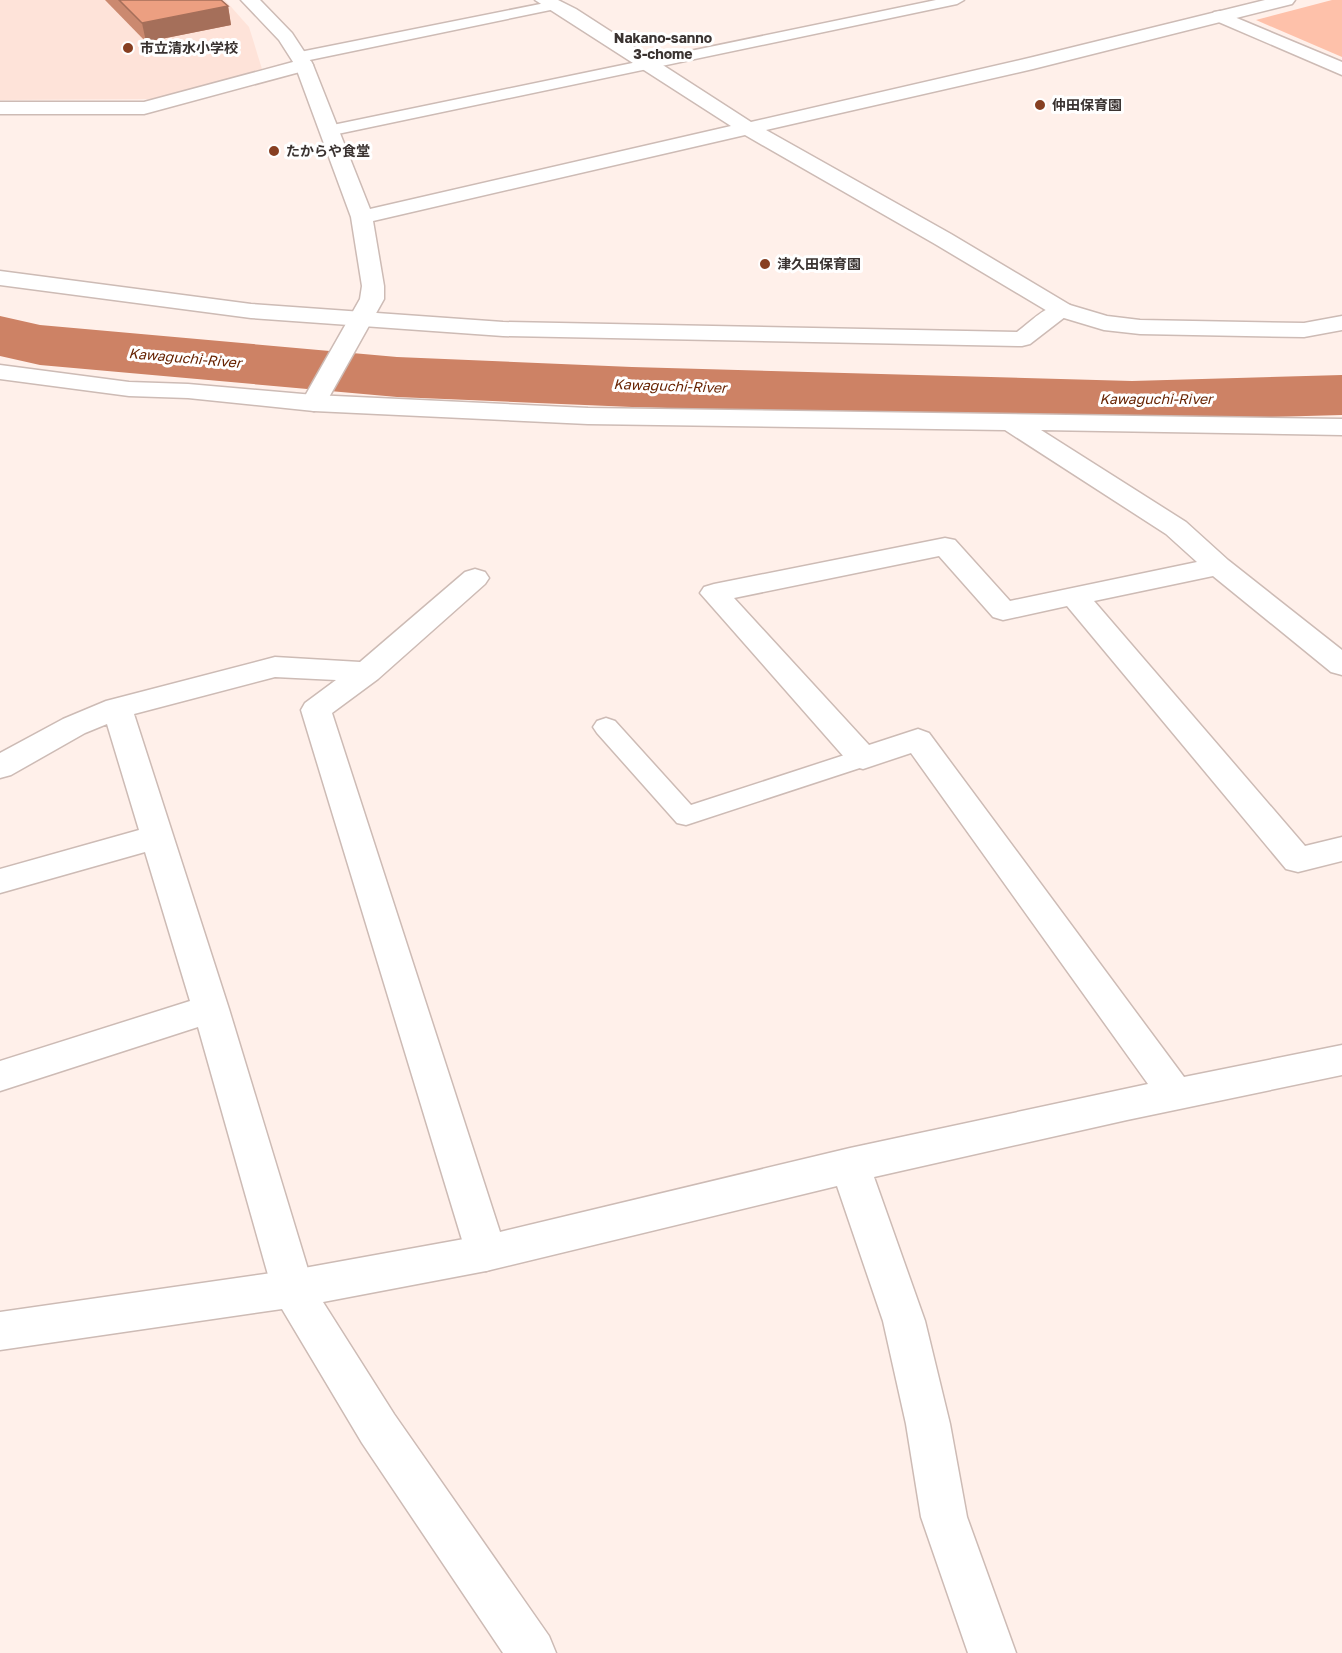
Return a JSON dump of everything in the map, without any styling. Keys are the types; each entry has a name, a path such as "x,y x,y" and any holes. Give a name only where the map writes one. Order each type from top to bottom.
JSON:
{"street":[{"path":"250,0 286,37 302,61 362,217 373,286 372,299 316,400"},
{"path":"362,217 745,127 1033,63 1286,0"},
{"path":"549,3 649,64 745,127 943,238 1062,310 1104,323 1140,327 1304,330 1342,322"},
{"path":"1220,16 1342,69"},
{"path":"0,108 144,108 302,61"},
{"path":"0,278 251,311 358,322 549,331 1023,339 1062,310"},
{"path":"0,372 129,389 588,416 1342,428"},
{"path":"1012,423 1176,528 1218,566 1342,665"},
{"path":"1175,1093 918,740 864,758 714,593 945,546 1003,611 1218,566"},
{"path":"475,578 367,672 316,710 486,1253"},
{"path":"1074,596 1298,860 1342,849"},
{"path":"0,767 74,726 117,708 275,667 367,672"},
{"path":"117,708 211,1009 293,1289 331,1357 440,1523 532,1653"},
{"path":"0,881 157,837"},
{"path":"0,1076 211,1009"},
{"path":"0,1331 293,1289 486,1253 850,1165 1175,1093 1342,1060"},
{"path":"850,1165 904,1321 928,1424 944,1517 992,1653"}],"lane":[{"path":"328,131 957,0"},
{"path":"302,61 549,3"},
{"path":"606,727 686,816 864,758"}],"shaded area":[{"name":"市立清水小学校","path":"0,0 225,0 249,27 262,69 153,99 0,100"},
{"path":"1332,0 1342,0 1342,57 1256,20"}],"building":[{"path":"119,0 221,0 228,6 142,23"}],"waterway":[{"name":"Kawaguchi-River","path":"0,336 40,345 397,377 632,387 1132,401 1342,395"}],"place":[{"name":"市立清水小学校","path":"128,48"},
{"name":"仲田保育園","path":"1040,105"},
{"name":"たからや食堂","path":"274,151"},
{"name":"津久田保育園","path":"765,264"}],"district":[{"name":"Nakano-sanno 3-chome","path":"663,46"}]}
